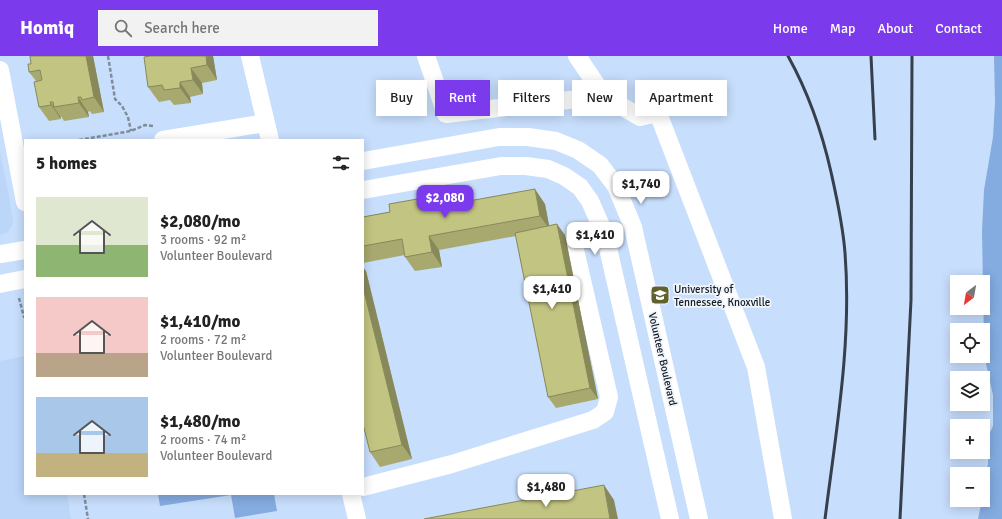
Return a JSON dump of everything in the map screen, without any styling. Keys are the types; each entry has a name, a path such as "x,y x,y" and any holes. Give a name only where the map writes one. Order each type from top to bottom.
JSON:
{"street":[{"path":"250,56 270,139"},
{"path":"426,56 446,114 572,100"},
{"path":"577,56 593,80"},
{"path":"0,70 21,164 24,192"},
{"path":"627,109 640,117 658,113 756,367 784,519"},
{"path":"169,139 265,123"},
{"name":"Volunteer Boulevard","path":"364,161 499,137 528,137 556,141 578,150 600,166 616,186 633,227 699,519"},
{"path":"364,190 502,166 526,166 548,169 564,176 580,186 590,201 605,236 670,519"},
{"path":"580,186 600,166"},
{"path":"364,487 459,462 593,420 605,412 609,397 573,241"},
{"path":"0,254 24,250"},
{"path":"0,284 24,279"},
{"path":"351,495 357,519"}],"path":[{"path":"108,56 116,99 128,117 131,131"},
{"path":"19,298 24,317"},
{"path":"84,495 88,519"}],"shaded area":[{"name":"University of Tennessee, Knoxville","path":"0,56 1002,56 1002,519 0,519"},
{"path":"994,56 1002,56 1002,519 978,519 981,507 990,507 990,467 987,467 988,459 990,459 990,433 993,426 993,395 990,382 990,371 988,371 986,363 990,363 990,323 984,323 984,315 990,315 990,275 983,275 982,231 984,190 993,137 995,103"},
{"path":"0,152 13,223 8,232 0,235"},
{"path":"24,356 24,495 67,495 71,519 0,519 0,361"},
{"path":"158,495 231,495 160,506"},
{"path":"231,495 274,495 277,511 235,518"}],"building":[{"path":"30,56 86,56 94,97 82,100 81,97 78,97 79,103 54,107 53,102 50,102 51,105 39,107 34,82 42,80 40,70 29,72 28,64 31,64"},
{"path":"206,56 207,65 191,68 193,80 180,82 180,88 164,90 162,85 148,87 144,57"},
{"path":"535,189 540,216 429,236 432,252 405,257 402,239 364,246 364,217 390,212 389,204 423,198 425,209"},
{"path":"557,224 590,388 548,397 515,233"},
{"path":"364,291 402,445 370,452 364,428"},
{"path":"604,485 610,519 424,519"}],"railway":[{"path":"788,56 814,112 823,142 840,212 845,253 847,286 845,353 825,519"},
{"path":"871,56 875,139"},
{"path":"900,519 911,300 912,56"}],"place":[{"name":"University of Tennessee, Knoxville","path":"660,295"}]}
